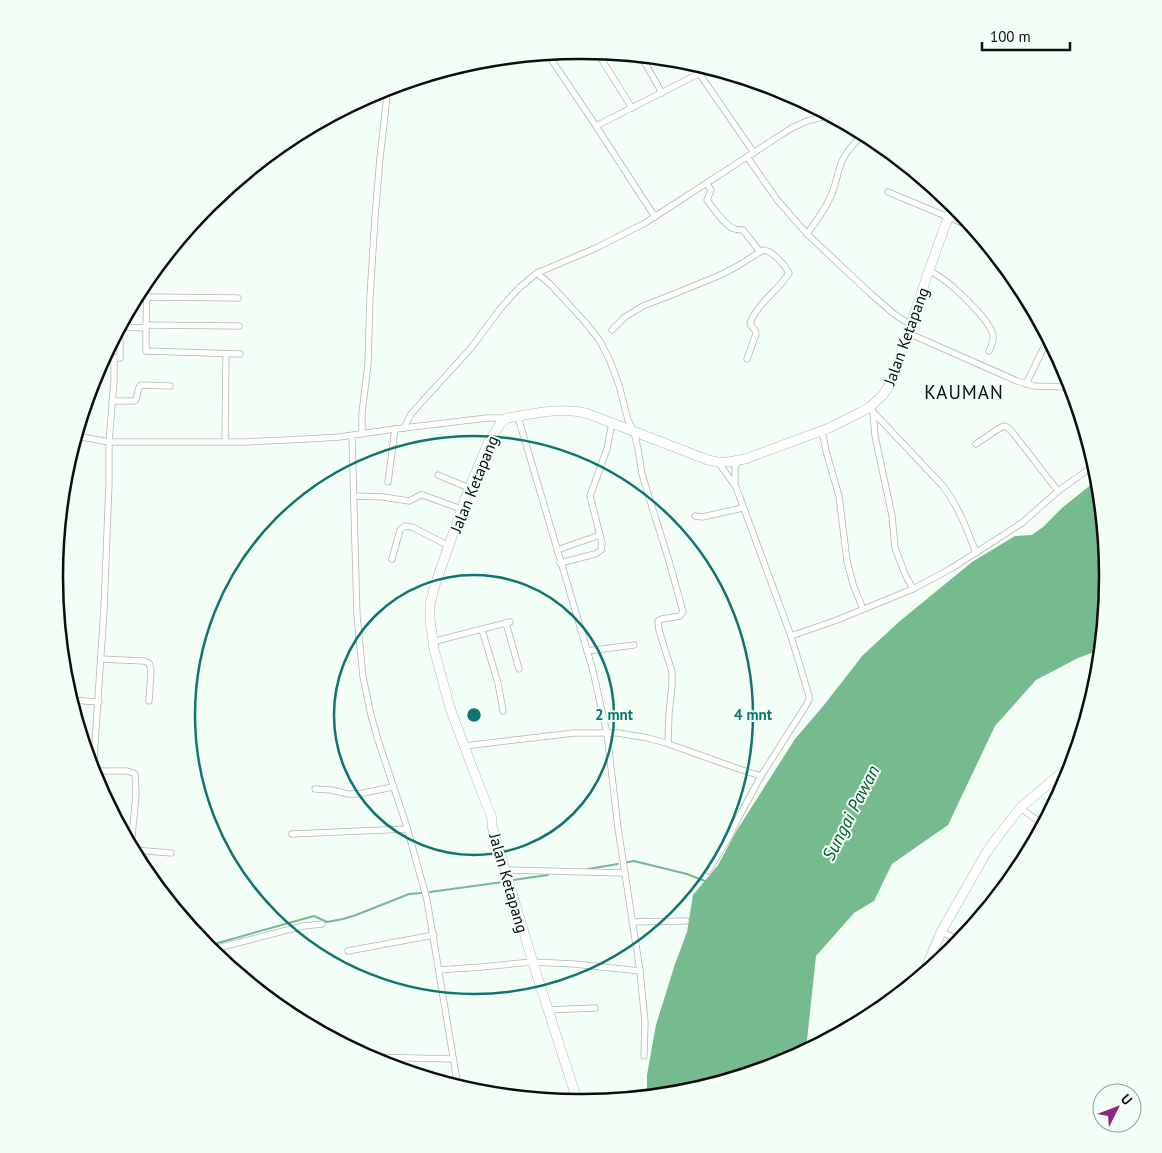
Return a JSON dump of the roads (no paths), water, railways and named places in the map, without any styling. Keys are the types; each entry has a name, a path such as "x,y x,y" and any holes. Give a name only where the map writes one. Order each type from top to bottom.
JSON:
{"main road":[{"name":"Jalan Ketapang","path":"575,1094 532,962 492,822 450,708 432,642 430,605 435,585 478,466 493,434 507,418 566,410 586,413 698,457 718,462 738,461 822,431 872,409 892,381 950,213"},
{"path":"929,959 940,932 999,835 1020,808 1059,775"}],"street":[{"path":"552,60 655,217"},
{"path":"602,60 632,108"},
{"path":"645,63 662,93"},
{"path":"596,126 700,74 754,153"},
{"path":"362,434 362,413 368,364 375,217 387,96"},
{"path":"404,428 411,414 471,348 503,305 520,287 538,273 596,248 645,223 790,129 821,118"},
{"path":"807,234 829,201 843,160 858,139"},
{"path":"748,158 778,201 807,234 910,329 996,372 1026,384 1062,387"},
{"path":"707,184 711,190 707,200 726,223 736,229 743,230 760,252"},
{"path":"888,192 957,221"},
{"path":"612,330 625,318 643,306 718,276 763,250 771,252 789,273 752,319 750,324 756,334 747,359"},
{"path":"929,270 965,298 988,325 994,338 990,351"},
{"path":"538,273 579,315 600,341 619,385 628,420 634,432 642,474 683,612 680,616 658,622 658,630 672,672 668,713 668,743"},
{"path":"146,297 238,298"},
{"path":"146,297 146,351 240,354"},
{"path":"128,327 238,326"},
{"path":"94,752 107,557 109,442 114,358 120,358 120,342"},
{"path":"1026,384 1044,347"},
{"path":"225,442 226,354"},
{"path":"112,401 135,401 138,388 141,385 170,386"},
{"path":"872,409 950,495 966,526 976,553"},
{"path":"872,409 875,436 890,506 895,548 913,589"},
{"path":"518,417 587,651 607,733 618,828 640,971 645,1022 644,1056"},
{"path":"83,437 109,442 246,442 339,438 487,418 507,418"},
{"path":"560,563 598,552 601,547 600,535 590,496 607,449 612,423"},
{"path":"976,444 998,429 1004,426 1007,427 1058,491"},
{"path":"388,482 395,429"},
{"path":"822,431 839,496 847,561 863,609"},
{"path":"352,436 356,610 361,660 371,715 382,756 407,829 428,900 457,1079"},
{"path":"708,871 730,835 761,776 808,700 808,691 791,636 736,487 735,467 738,461"},
{"path":"718,462 736,487"},
{"path":"791,636 837,620 913,589 952,568 1022,523 1058,491 1088,470"},
{"path":"438,475 469,488"},
{"path":"354,496 383,497 410,501 424,495 461,510"},
{"path":"695,516 702,517 743,508"},
{"path":"392,559 400,530 404,526 412,527 449,546"},
{"path":"557,550 600,535"},
{"path":"432,642 508,623 519,669"},
{"path":"482,630 498,683 503,711"},
{"path":"587,651 634,645"},
{"path":"101,659 144,661 149,663 151,670 149,701"},
{"path":"78,701 98,702"},
{"path":"464,746 574,734 607,733 633,735 668,743 761,776"},
{"path":"102,772 127,771 134,774 136,794 133,835"},
{"path":"315,789 358,794 393,787"},
{"path":"1020,808 1037,820"},
{"path":"292,834 407,829"},
{"path":"142,850 171,853"},
{"path":"505,870 625,873"},
{"path":"632,922 686,921"},
{"path":"220,948 303,926 322,924"},
{"path":"940,932 953,937"},
{"path":"348,951 434,935"},
{"path":"439,970 532,962 640,971"},
{"path":"547,1010 595,1008"},
{"path":"390,1058 453,1059"}],"water":[{"name":"Sungai Pawan","path":"1090,485 1098,543 1099,576 1098,610 1093,653 1078,658 1036,680 995,726 948,825 892,864 874,901 854,913 816,956 807,1042 779,1055 715,1077 647,1090 647,1075 656,1025 687,932 693,895 718,865 737,830 795,739 863,655 900,621 972,562 1015,536 1032,535"}],"waterway":[{"path":"628,862 634,861 687,874 705,881"},
{"path":"588,869 618,864"},
{"path":"513,880 548,875"},
{"path":"430,892 503,882"},
{"path":"216,944 314,916 327,922 343,919 409,894 421,893"}],"district":[{"name":"KAUMAN","path":"964,392"}]}
